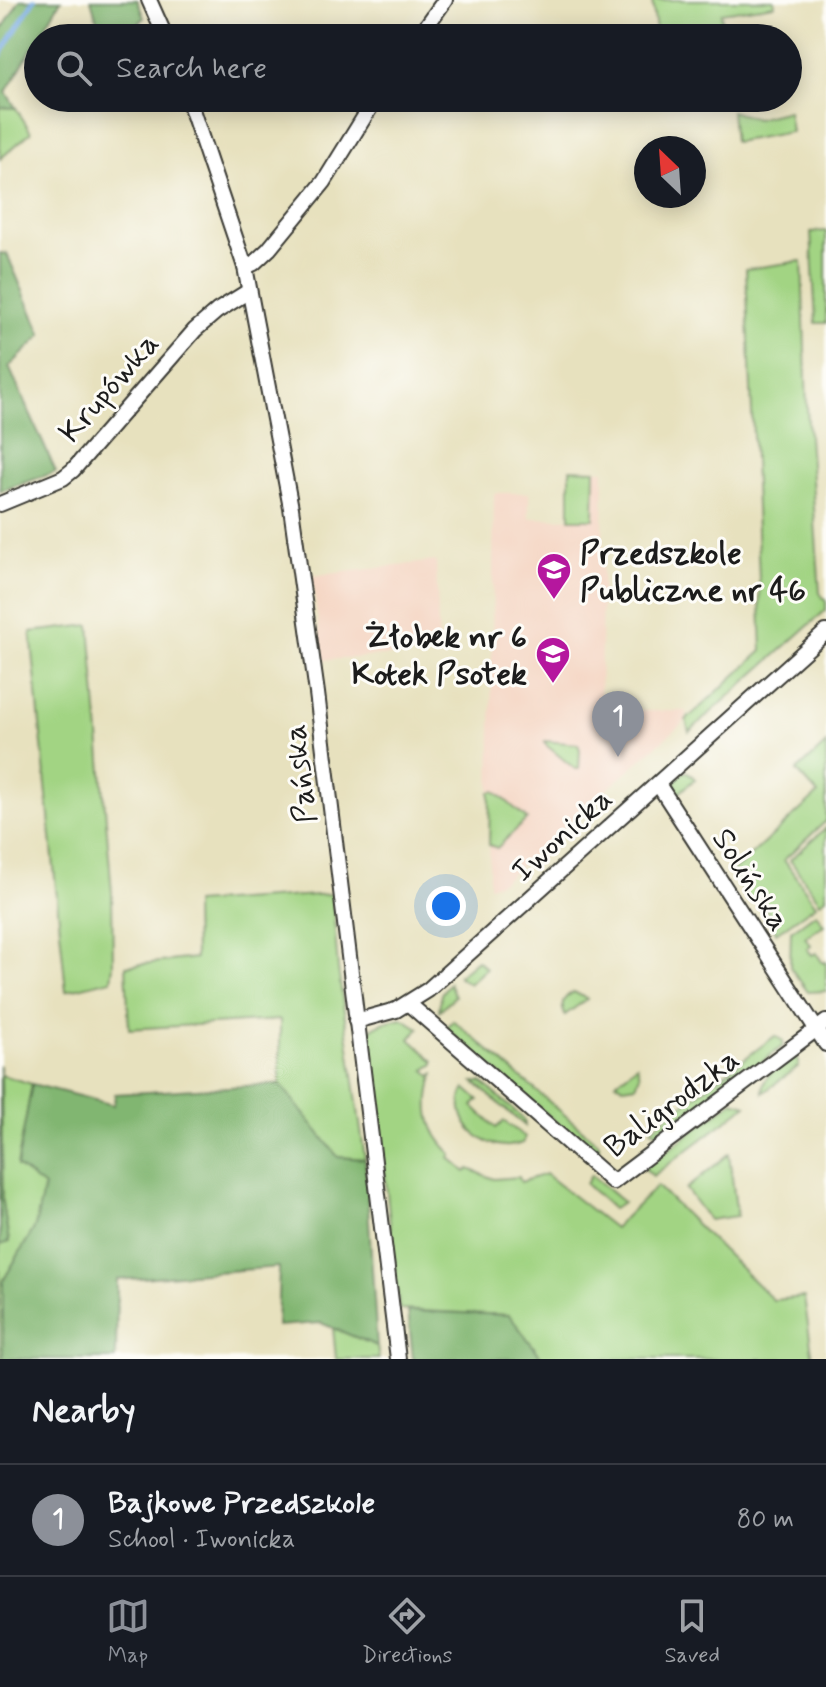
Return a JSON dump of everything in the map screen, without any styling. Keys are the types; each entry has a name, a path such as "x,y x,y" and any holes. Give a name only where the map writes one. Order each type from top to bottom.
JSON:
{"street":[{"path":"149,0 160,24"},
{"path":"428,24 445,0"},
{"name":"Pańska","path":"193,112 245,267 289,493 303,584 398,1359"},
{"path":"245,267 269,249 324,182 367,112"},
{"name":"Krupówka","path":"0,504 63,478 73,470 195,330 217,311 249,291"},
{"name":"Iwonicka","path":"356,1021 377,1017 409,1004 458,965 826,632"},
{"name":"Solińska","path":"658,784 821,1025 826,1044"},
{"name":"Baligrodzka","path":"409,1004 613,1182 821,1025"}],"shaded area":[{"path":"570,469 604,470 600,711 686,711 686,720 503,881 489,886 494,493 529,493 529,518 570,519"},
{"path":"436,561 439,652 323,660 312,576"}],"green space":[{"path":"20,0 61,0 47,24 24,24 24,62 6,92 16,108 0,107 0,33"},
{"path":"91,0 137,0 144,18 139,24 98,24"},
{"path":"652,0 774,0 775,5 721,13 722,24 655,24"},
{"path":"0,107 16,108 31,132 0,159"},
{"path":"731,112 756,119 788,112 791,132 734,142"},
{"path":"826,231 826,323 816,323 811,232"},
{"path":"0,253 7,254 42,335 9,367 56,472 0,491"},
{"path":"802,261 807,408 820,593 826,602 826,610 689,732 686,720 762,651 746,269"},
{"path":"570,469 595,470 594,519 570,519"},
{"path":"90,625 112,893 113,966 111,980 66,991 31,632"},
{"path":"545,741 578,744 579,769 575,769"},
{"path":"826,744 826,821 784,860 816,905 776,933 768,912 757,897 749,901 731,873 818,794 797,771"},
{"path":"683,772 688,772 695,779 675,797 675,781"},
{"path":"495,791 527,819 497,848 489,845 490,792"},
{"path":"826,828 826,898 820,902 790,860"},
{"path":"332,894 338,969 365,1159 338,1157 280,1084 280,1020 129,1029 126,966 195,958 194,903"},
{"path":"816,913 824,925 805,937 811,945 807,949 812,955 816,953 823,963 826,962 826,991 808,992 790,967 791,931"},
{"path":"477,960 486,968 469,984 458,976"},
{"path":"449,983 455,996 439,1011 441,994"},
{"path":"574,992 587,999 565,1015 564,1001"},
{"path":"402,1018 419,1028 410,1039 434,1061 425,1070 431,1076 434,1074 429,1097 433,1127 452,1154 450,1158 466,1172 469,1169 494,1179 519,1177 521,1182 545,1174 614,1228 657,1186 773,1300 804,1297 813,1359 543,1359 509,1315 399,1310 382,1144 373,1118 364,1039 375,1027"},
{"path":"453,1020 599,1144 599,1149 593,1154 446,1028"},
{"path":"775,1036 783,1041 783,1046 666,1133 651,1129"},
{"path":"794,1055 799,1066 763,1093 768,1076"},
{"path":"0,1065 3,1203 9,1242 0,1245"},
{"path":"637,1065 640,1075 636,1085 624,1087 616,1082"},
{"path":"1,1075 32,1084 17,1166 45,1187 35,1227 3,1281 3,1359 0,1359 0,1245 9,1242 3,1203"},
{"path":"474,1082 482,1082 524,1119 525,1126"},
{"path":"32,1084 114,1105 115,1094 280,1084 338,1157 365,1159 377,1346 321,1323 277,1326 279,1267 117,1280 116,1359 3,1359 3,1281 35,1227 44,1187 17,1166"},
{"path":"465,1088 479,1100 473,1106 496,1128 504,1121 525,1137 523,1143 497,1145 474,1134 462,1113 461,1101"},
{"path":"733,1101 747,1105 653,1176 644,1168"},
{"path":"729,1154 737,1216 709,1220 686,1189"},
{"path":"591,1175 623,1202 613,1209 586,1184"},
{"path":"408,1311 509,1315 543,1359 413,1359"},
{"path":"333,1328 377,1346 379,1359 336,1359"}],"waterway":[{"path":"0,56 34,0"}],"place":[{"name":"Przedszkole Publiczne nr 46","path":"554,601"},
{"name":"Żłobek nr 6 Kotek Psotek","path":"553,685"},
{"name":"Bajkowe Przedszkole","path":"618,757"}]}
